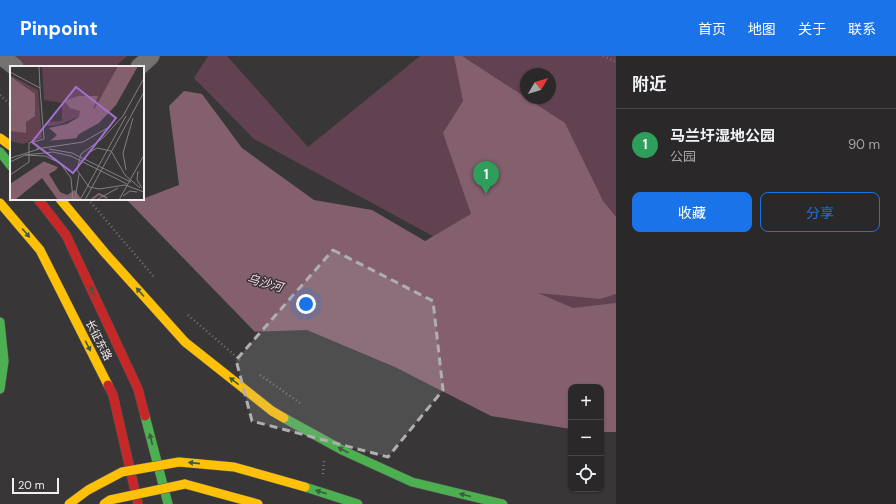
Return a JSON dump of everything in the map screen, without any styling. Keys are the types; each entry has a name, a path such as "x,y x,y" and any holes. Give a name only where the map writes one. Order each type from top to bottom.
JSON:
{"main road":[{"path":"0,138 10,145"},
{"path":"0,152 10,165"},
{"name":"长征东路","path":"39,200 66,235 138,389 168,504"},
{"path":"61,200 104,253 185,342 272,411 344,451 412,482 503,504"},
{"name":"长征东路","path":"0,204 40,250 113,395 138,504"},
{"path":"0,322 4,360 0,390"},
{"path":"69,504 88,490 122,472 179,462 234,468 295,484 358,504"},
{"path":"104,504 110,500 185,484 258,504"}],"street":[{"path":"1,56 14,66"},
{"path":"140,66 151,56"}],"path":[{"path":"603,56 616,62"},
{"path":"0,95 10,104"},
{"path":"89,200 155,278"},
{"path":"184,312 241,360"}],"highlighted area":[{"path":"333,250 433,301 443,390 388,457 252,421 236,360"}],"shaded area":[{"path":"13,56 127,56 116,66 26,66"},
{"path":"208,56 227,56 308,147 420,56 616,56 616,315 556,315 442,241 254,139 194,78"}],"water":[{"name":"乌沙河","path":"454,56 462,56 520,94 520,104 536,104 565,123 603,201 616,217 616,294 600,299 538,293 573,308 616,303 616,432 604,432 604,384 568,384 568,429 491,416 395,367 307,330 246,332 42,200 144,200 144,198 179,185 169,106 184,91 202,94 242,148 314,200 372,210 425,241 471,214 443,133 463,101"}],"pier":[{"path":"34,200 127,200 256,333 205,338 137,356 0,368 0,219"}],"traffic: fast":[{"path":"0,152 10,165"},
{"path":"0,322 4,361 0,389"},
{"path":"145,416 168,504"},
{"path":"284,418 344,451 412,482 503,504"},
{"path":"305,487 358,504"}],"traffic: slow":[{"path":"0,138 10,145"},
{"path":"61,200 105,253 185,342 272,411 284,418"},
{"path":"0,203 40,250 108,385"},
{"path":"69,504 88,490 122,472 179,462 234,467 305,487"},
{"path":"185,484 258,504"},
{"path":"104,504 110,500 185,484"}],"traffic: jam":[{"path":"39,200 66,235 138,389 145,416"},
{"path":"108,385 113,395 138,504"}],"place":[{"name":"马兰圩湿地公园","path":"486,194"}]}
